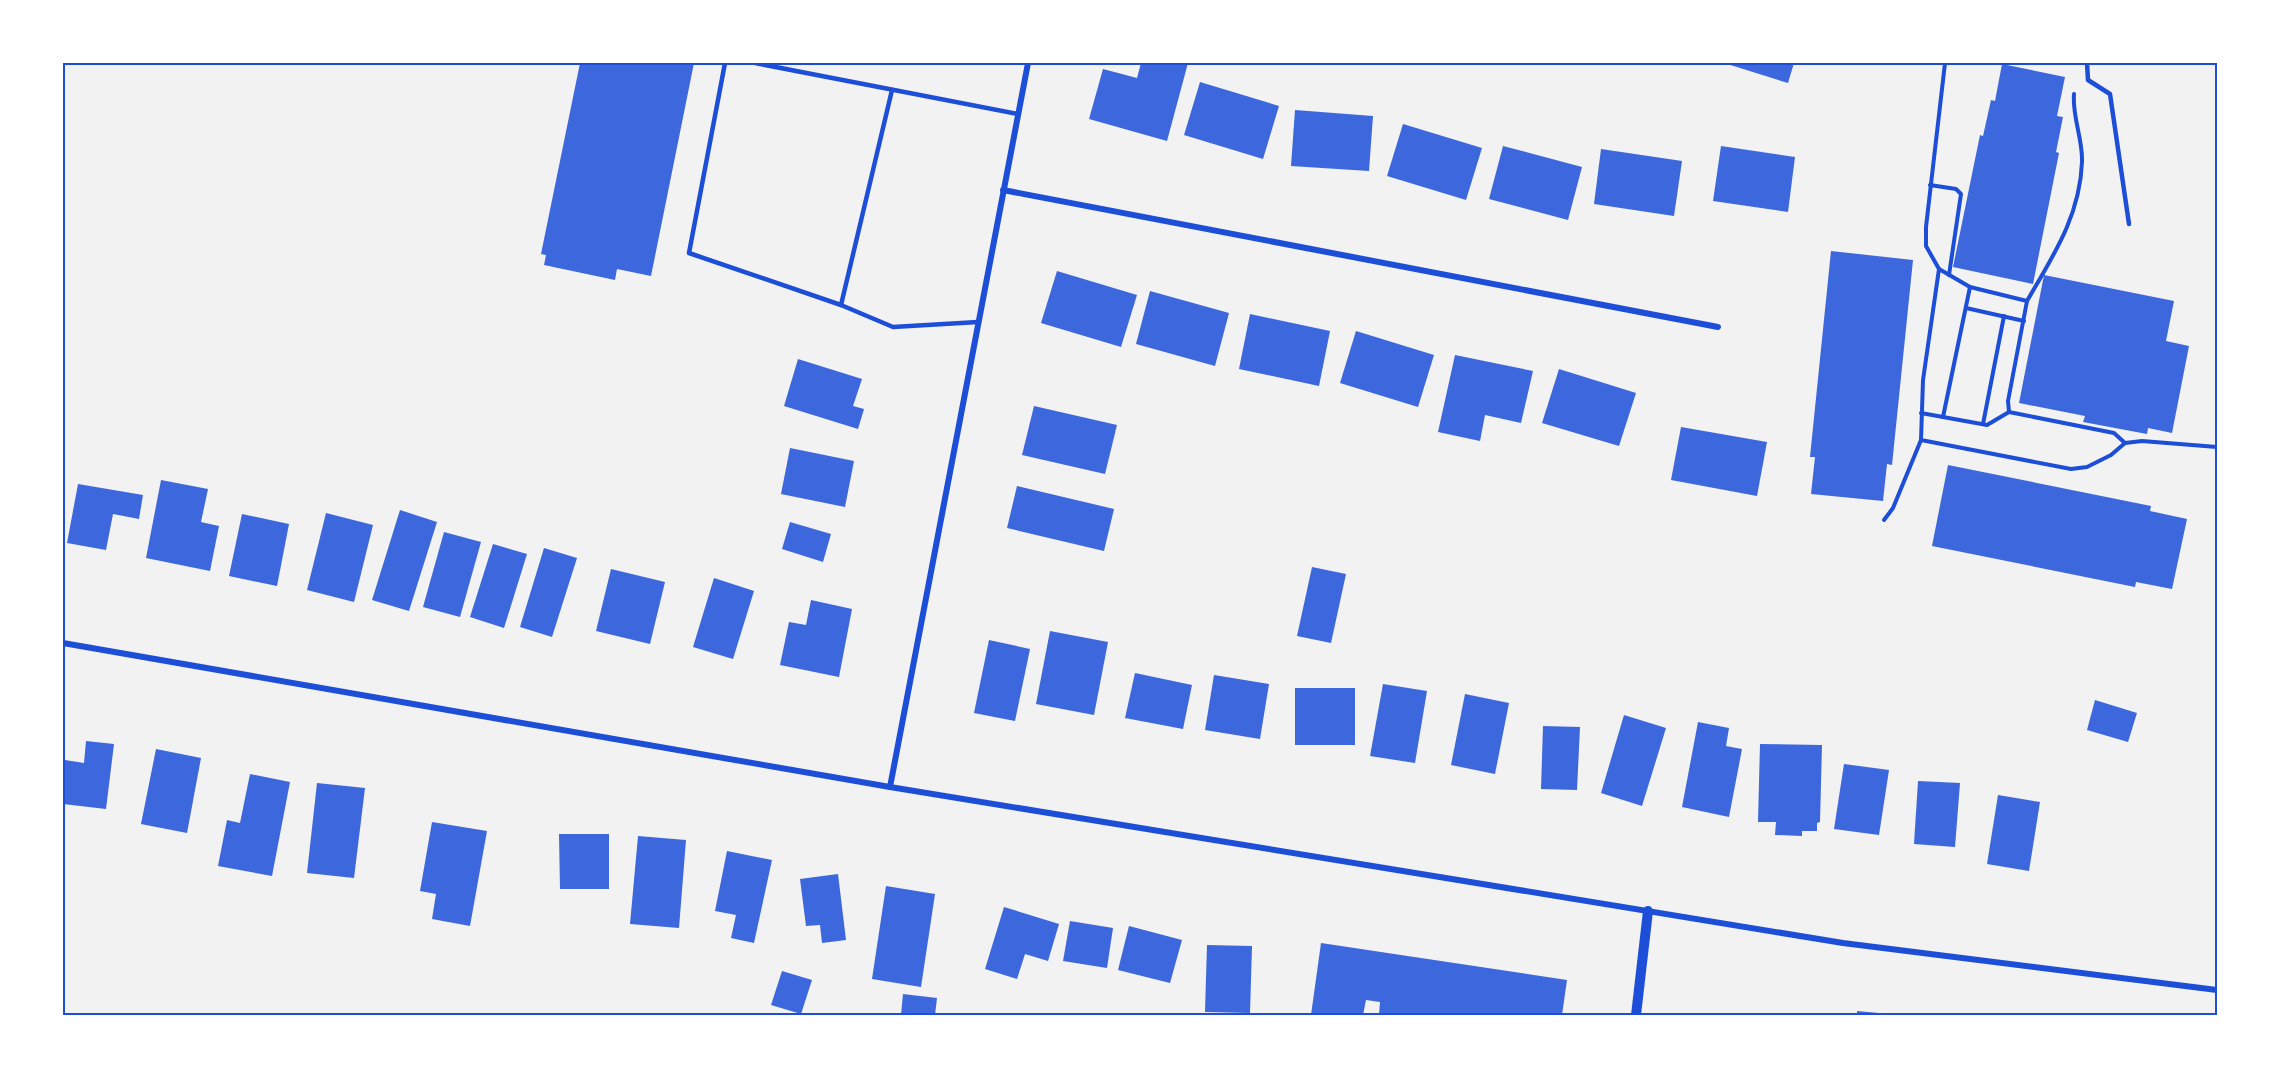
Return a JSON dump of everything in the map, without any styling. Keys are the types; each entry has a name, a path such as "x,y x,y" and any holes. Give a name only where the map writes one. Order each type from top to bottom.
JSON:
{"street":[{"path":"890,787 1028,63"},
{"path":"1003,190 1718,327"},
{"path":"63,643 890,787 1843,943 2217,990"},
{"path":"1636,1015 1648,911"}],"lane":[{"path":"725,63 689,253 841,305 893,327 978,322"},
{"path":"755,63 1018,114"},
{"path":"2087,63 2088,80 2110,94 2129,224"},
{"path":"841,305 892,90"}],"path":[{"path":"1945,63 1930,185 1926,246 1940,269 1970,287 2027,301"},
{"path":"2009,412 2008,401 2027,301 2055,257 2079,193 2082,159 2073,107 2075,87"},
{"path":"1930,185 1956,189 1961,194 1949,275"},
{"path":"1884,520 1893,508 1921,440 1921,413 1940,269"},
{"path":"1943,417 1970,287"},
{"path":"1966,308 2024,321"},
{"path":"1983,424 2004,316"},
{"path":"1921,413 1983,424 1999,420 2009,412 2114,433 2124,443"},
{"path":"1921,440 2071,470 2087,467 2111,455 2124,443 2142,441 2217,447"}],"building":[{"path":"580,63 694,63 651,276 617,269 615,280 544,265 546,255 541,254"},
{"path":"1141,63 1188,63 1167,141 1089,119 1103,69 1137,78"},
{"path":"1724,63 1794,63 1788,83"},
{"path":"2002,64 2065,77 2057,116 2063,117 2056,152 2059,153 2033,284 1953,267 1980,135 1983,136 1991,100 1995,101"},
{"path":"1200,82 1279,106 1263,159 1184,135"},
{"path":"1295,110 1373,116 1369,171 1291,166"},
{"path":"1403,124 1482,148 1466,200 1387,176"},
{"path":"1503,146 1582,167 1568,220 1489,199"},
{"path":"1721,146 1795,157 1788,212 1713,201"},
{"path":"1601,149 1682,161 1674,216 1594,204"},
{"path":"1831,251 1913,260 1892,465 1887,464 1883,501 1811,494 1815,457 1810,457"},
{"path":"1057,271 1137,295 1121,347 1041,323"},
{"path":"2044,275 2174,301 2166,341 2189,346 2172,433 2148,428 2147,434 2083,422 2085,416 2019,403"},
{"path":"1150,291 1229,313 1215,366 1136,344"},
{"path":"1250,314 1330,331 1319,386 1239,369"},
{"path":"1356,331 1434,355 1418,407 1340,383"},
{"path":"1455,355 1533,371 1521,423 1485,415 1480,441 1438,432"},
{"path":"798,359 862,379 853,406 864,409 858,429 784,406"},
{"path":"1559,369 1636,393 1619,446 1542,423"},
{"path":"1034,406 1117,425 1105,474 1022,455"},
{"path":"1681,427 1767,442 1757,496 1671,480"},
{"path":"790,448 854,461 845,507 781,494"},
{"path":"1948,465 2151,506 2150,511 2187,519 2172,589 2136,582 2135,587 1932,546"},
{"path":"161,480 208,489 201,522 219,526 210,571 146,558"},
{"path":"78,484 143,495 139,519 113,514 106,550 67,543"},
{"path":"1017,486 1114,509 1104,551 1007,528"},
{"path":"400,510 437,522 409,611 372,600"},
{"path":"326,513 373,525 354,602 307,590"},
{"path":"242,514 289,524 277,586 229,576"},
{"path":"790,522 831,534 823,562 782,549"},
{"path":"444,532 481,542 460,617 423,607"},
{"path":"493,544 527,554 504,628 470,617"},
{"path":"544,548 577,558 552,637 520,627"},
{"path":"1312,567 1346,574 1331,643 1297,636"},
{"path":"611,569 665,582 650,644 596,631"},
{"path":"714,578 754,591 733,659 693,647"},
{"path":"811,600 852,609 839,677 780,665 789,622 806,625"},
{"path":"1050,631 1108,642 1094,715 1036,704"},
{"path":"989,640 1030,649 1015,721 974,713"},
{"path":"1135,673 1192,685 1183,729 1125,718"},
{"path":"1214,675 1269,684 1260,739 1205,730"},
{"path":"1383,684 1427,691 1415,763 1370,756"},
{"path":"1295,688 1355,688 1355,745 1295,745"},
{"path":"1465,694 1509,703 1495,774 1451,765"},
{"path":"2095,700 2137,713 2128,742 2087,730"},
{"path":"1624,715 1666,728 1642,806 1601,793"},
{"path":"1698,722 1729,728 1726,746 1742,749 1729,817 1682,807"},
{"path":"1543,726 1580,727 1577,790 1541,789"},
{"path":"86,741 114,744 106,809 63,804 65,760 84,763"},
{"path":"1760,744 1822,745 1820,822 1817,823 1817,831 1802,831 1802,836 1775,835 1776,822 1758,822"},
{"path":"156,749 201,758 187,833 141,824"},
{"path":"1844,764 1889,770 1879,835 1834,829"},
{"path":"250,774 290,782 272,876 218,866 227,820 240,823"},
{"path":"1918,781 1960,783 1955,847 1914,844"},
{"path":"317,783 365,788 354,878 307,873"},
{"path":"1998,795 2040,802 2029,871 1987,864"},
{"path":"432,822 487,831 470,926 432,919 436,894 420,891"},
{"path":"559,834 609,834 609,889 560,889"},
{"path":"638,836 686,840 679,928 630,924"},
{"path":"727,851 772,860 754,943 731,938 736,915 715,911"},
{"path":"838,874 846,940 822,943 820,925 806,926 800,879"},
{"path":"886,886 935,894 921,987 872,979"},
{"path":"1004,907 1059,924 1048,961 1025,954 1017,979 985,969"},
{"path":"1070,921 1113,928 1107,968 1063,961"},
{"path":"1129,926 1182,940 1170,983 1118,970"},
{"path":"1321,943 1567,980 1562,1015 1387,1015 1379,1014 1380,1002 1366,1000 1363,1015 1311,1015"},
{"path":"1207,945 1252,946 1250,1013 1205,1012"},
{"path":"782,971 812,980 801,1014 771,1005"},
{"path":"903,994 937,998 935,1015 901,1015"},
{"path":"1857,1011 1879,1013 1879,1015 1857,1015"}]}
